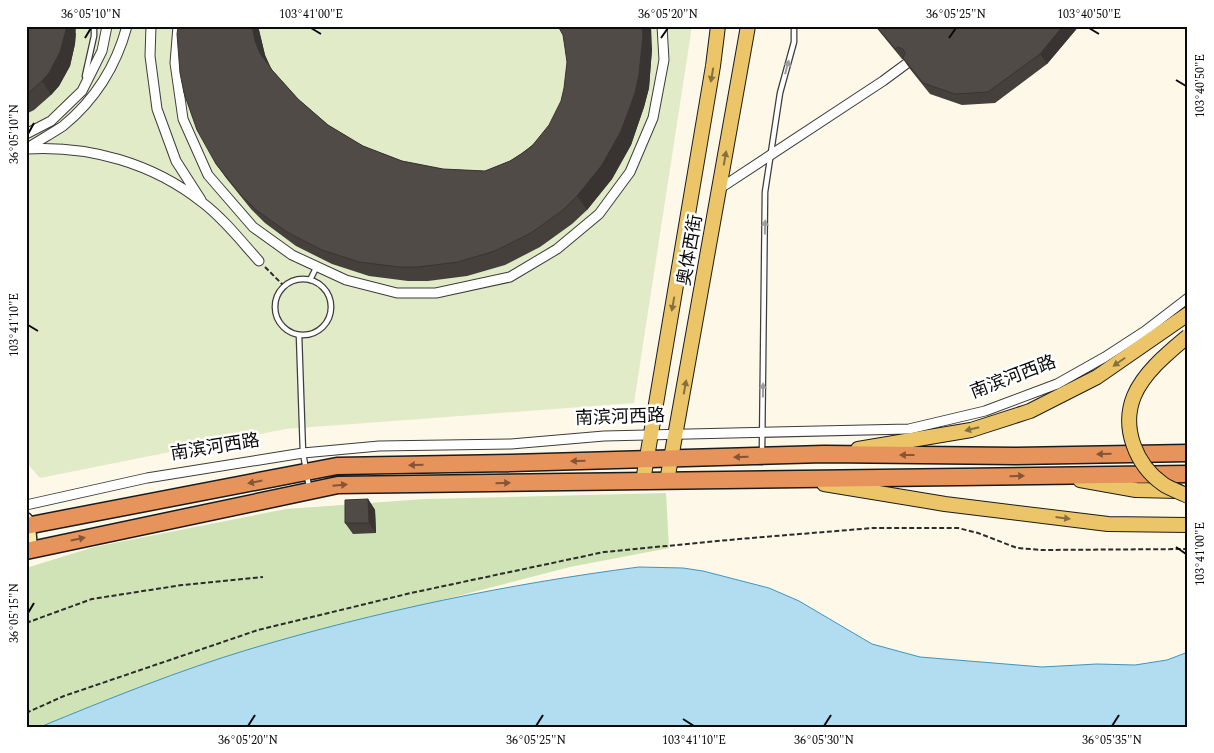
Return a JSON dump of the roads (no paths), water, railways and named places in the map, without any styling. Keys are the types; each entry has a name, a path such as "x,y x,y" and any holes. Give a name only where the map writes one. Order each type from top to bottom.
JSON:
{"highway":[{"path":"27,523 337,466 824,454 1016,456 1188,453"},
{"path":"28,550 338,485 1188,474"}],"main road":[{"name":"奥体西街","path":"643,481 713,66 718,26"},
{"name":"奥体西街","path":"667,481 748,26"},
{"path":"824,454 972,430 1030,411 1097,377 1188,314"},
{"path":"1188,336 1148,375 1134,396 1129,421 1132,442 1147,469 1164,485 1188,496"},
{"path":"1052,475 1136,490 1188,491"},
{"path":"793,479 945,504 1108,524 1188,525"},
{"path":"27,523 28,550"}],"street":[{"path":"26,134 51,121 82,91 102,51 107,26"},
{"path":"26,149 62,126 96,94 114,64 127,26"},
{"path":"151,26 150,56 157,109 176,161 203,203 259,261"},
{"path":"178,26 175,63 183,119 208,174 253,228 292,255 316,268 346,280 397,293 436,293 510,277 557,249 599,214 630,172 653,118 664,60 662,26"},
{"path":"719,190 906,64"},
{"path":"26,149 52,148 96,153 135,164 165,178 203,203"},
{"name":"南滨河西路","path":"26,505 147,478 303,453 379,446 511,444 604,436 909,429 986,411 1058,384 1145,331 1188,298"}],"lane":[{"path":"82,91 94,36 94,26"},
{"path":"762,456 765,192 780,93 794,42 794,26"},
{"path":"310,280 316,268"},
{"path":"310,280 326,290 331,308 324,326 308,335 299,335 290,332 278,319 275,310 276,302 284,286 292,281 310,280"},
{"path":"299,335 303,453 310,490"}],"water":[{"path":"639,567 683,568 703,571 769,588 799,601 872,644 920,657 1042,667 1097,664 1135,665 1167,660 1188,652 1188,727 40,727 224,657 298,635 492,590"}]}
